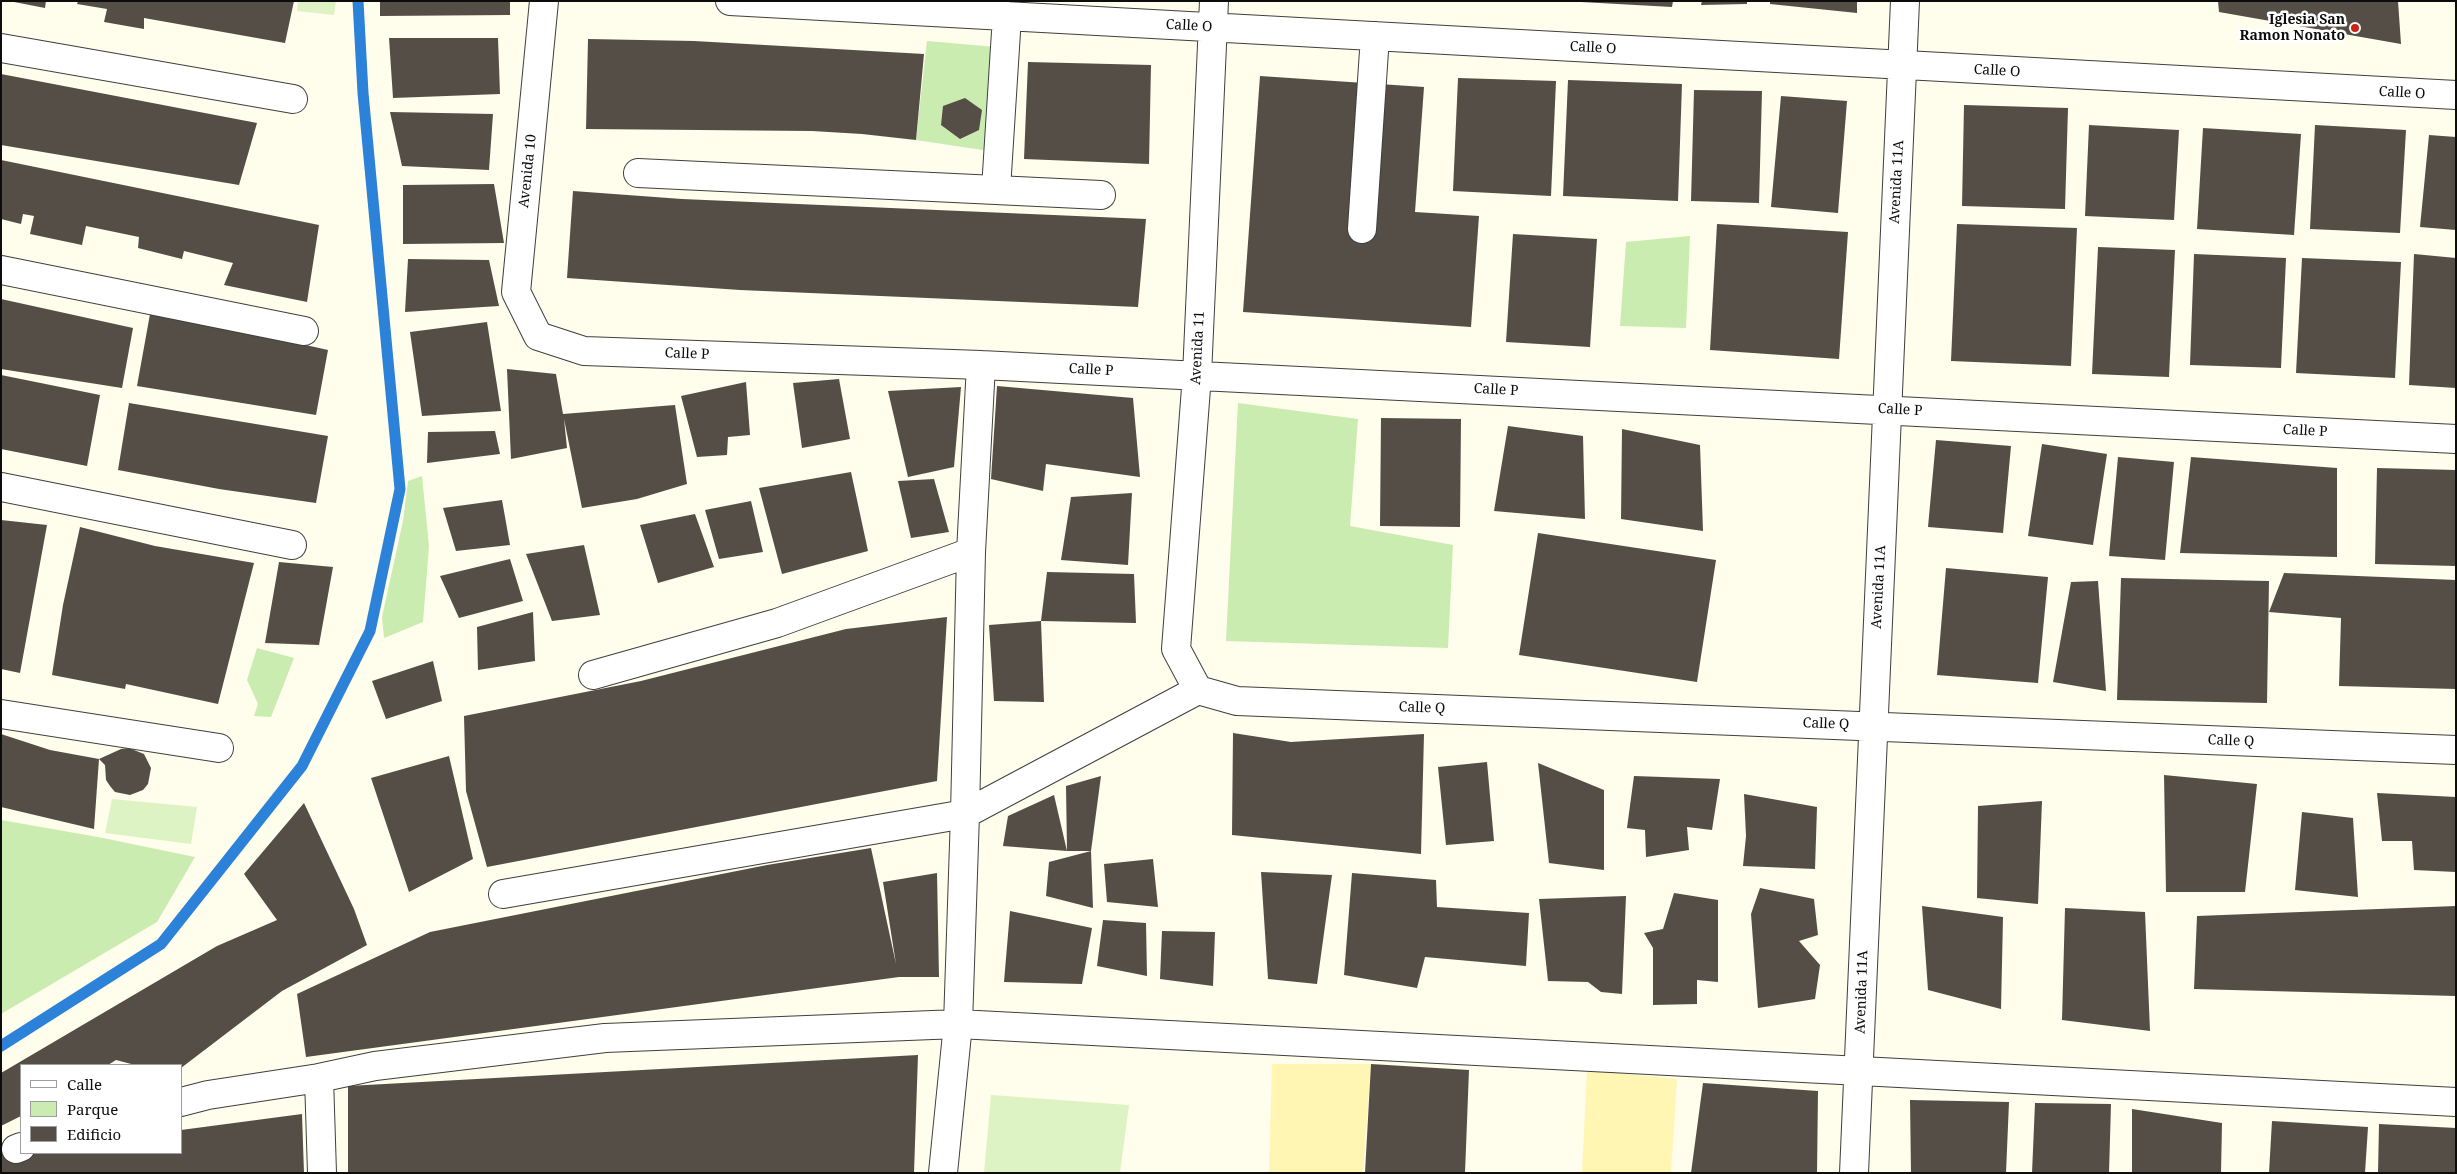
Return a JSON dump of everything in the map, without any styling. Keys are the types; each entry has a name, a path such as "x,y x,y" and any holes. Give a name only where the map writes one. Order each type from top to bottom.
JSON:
{"street":[{"name":"Avenida 10","path":"538,336 516,292 544,1"},
{"name":"Calle O","path":"730,1 1007,16 1213,14 1375,36 2456,96"},
{"name":"Avenida 11A","path":"1854,1173 1905,1"},
{"name":"Avenida 11","path":"1198,690 1176,649 1197,375 1213,14"},
{"path":"996,189 1007,16"},
{"path":"1362,229 1375,36"},
{"path":"1,48 294,99"},
{"path":"638,173 1102,195"},
{"path":"1,270 304,331"},
{"name":"Calle P","path":"538,336 584,351 981,365 1197,375 2456,438"},
{"path":"942,1173 958,1024 971,552 981,365"},
{"path":"1,487 292,545"},
{"path":"593,675 777,623 971,552"},
{"path":"503,894 965,814 1198,690"},
{"name":"Calle Q","path":"1198,690 1237,701 2456,750"},
{"path":"1,714 219,748"},
{"path":"182,1102 208,1095 318,1078 376,1066 605,1038 958,1024 2456,1102"},
{"path":"318,1078 322,1173"}],"green space":[{"path":"298,1 336,1 334,15 297,11"},
{"path":"927,41 996,47 989,151 916,140"},
{"path":"1690,236 1686,328 1620,326 1626,242"},
{"path":"1238,403 1358,419 1350,526 1453,545 1448,648 1226,641"},
{"path":"422,476 429,546 423,622 384,638 382,617 403,521 408,481"},
{"path":"257,648 294,658 271,717 254,716 258,704 247,680"},
{"path":"112,799 197,807 191,844 105,833"},
{"path":"1,820 195,857 157,922 1,1014"},
{"path":"991,1095 1129,1105 1120,1173 984,1173"}],"sand":[{"path":"1272,1064 1371,1064 1363,1173 1269,1173"},
{"path":"1587,1070 1677,1079 1671,1173 1582,1173"}],"building":[{"path":"9,1 46,1 45,8"},
{"path":"78,1 294,1 285,43 144,18 144,29 104,22 107,9 77,4"},
{"path":"380,1 510,1 510,15 380,16"},
{"path":"1563,1 1673,1 1672,7"},
{"path":"1702,1 1747,1 1747,4 1701,5"},
{"path":"1770,1 1857,1 1857,13 1770,4"},
{"name":"Iglesia San Ramon Nonato","path":"2218,1 2398,1 2401,44 2219,12"},
{"path":"389,38 498,38 500,94 393,98"},
{"path":"588,39 694,41 924,54 916,140 812,131 586,129"},
{"path":"1028,62 1151,65 1149,164 1024,159"},
{"path":"1,74 257,123 239,185 1,145"},
{"path":"1260,76 1424,87 1415,212 1479,216 1471,327 1243,312"},
{"path":"1458,78 1556,81 1551,196 1453,191"},
{"path":"1568,80 1682,84 1678,201 1563,196"},
{"path":"1694,90 1762,91 1759,203 1691,201"},
{"path":"1781,96 1847,101 1838,213 1771,207"},
{"path":"965,98 982,110 979,130 960,139 941,125 943,106"},
{"path":"1964,105 2068,108 2065,209 1962,206"},
{"path":"390,112 493,114 489,170 402,166"},
{"path":"2089,125 2179,130 2174,220 2085,216"},
{"path":"2315,125 2406,130 2400,233 2310,229"},
{"path":"2203,128 2301,134 2294,235 2197,229"},
{"path":"2429,135 2456,137 2456,230 2420,227"},
{"path":"1,160 319,225 307,302 224,285 233,263 184,251 182,259 138,248 139,237 86,226 82,245 30,234 34,216 23,214 21,224 1,219"},
{"path":"494,184 504,243 403,244 403,185"},
{"path":"573,191 682,199 1146,219 1138,307 740,290 567,278"},
{"path":"1717,224 1848,232 1839,359 1710,350"},
{"path":"1957,224 2077,228 2071,366 1951,361"},
{"path":"1513,234 1597,239 1590,347 1506,342"},
{"path":"2098,247 2175,250 2169,377 2092,374"},
{"path":"2194,254 2286,258 2281,368 2190,365"},
{"path":"2414,254 2456,258 2456,388 2409,385"},
{"path":"2302,258 2401,262 2395,378 2296,373"},
{"path":"408,259 489,260 499,306 405,312"},
{"path":"1,299 133,328 122,388 1,369"},
{"path":"150,314 243,331 328,350 316,415 137,386"},
{"path":"487,322 501,411 422,416 410,332"},
{"path":"507,369 556,374 563,414 675,405 687,484 637,499 582,508 564,419 567,448 511,459"},
{"path":"1,375 100,395 87,466 1,449"},
{"path":"839,379 850,439 802,448 793,383"},
{"path":"746,382 750,435 728,437 727,455 697,457 681,396"},
{"path":"997,386 1133,398 1140,477 1046,464 1043,491 991,479"},
{"path":"961,387 954,467 908,477 888,391"},
{"path":"129,403 328,436 316,503 219,489 118,470"},
{"path":"1381,418 1461,419 1460,527 1380,526"},
{"path":"1508,426 1583,436 1585,519 1494,511"},
{"path":"1622,429 1700,445 1703,531 1621,519"},
{"path":"495,431 500,454 427,463 428,432"},
{"path":"1936,440 2011,446 2003,533 1928,527"},
{"path":"2042,444 2107,454 2093,545 2028,536"},
{"path":"2118,457 2174,462 2165,560 2109,556"},
{"path":"2191,457 2337,468 2337,557 2180,553"},
{"path":"2377,468 2456,470 2456,566 2375,564"},
{"path":"851,472 868,551 782,574 759,488"},
{"path":"934,479 949,532 911,538 898,481"},
{"path":"1132,493 1128,565 1061,560 1071,497"},
{"path":"502,500 510,545 456,551 443,508"},
{"path":"751,501 763,552 719,559 705,510"},
{"path":"695,514 714,567 658,583 640,525"},
{"path":"1,520 47,525 20,673 1,669"},
{"path":"80,527 155,546 254,563 218,704 126,684 125,689 52,675 63,605"},
{"path":"1538,533 1716,560 1697,682 1519,655"},
{"path":"584,545 600,615 552,621 526,554"},
{"path":"510,559 523,601 459,618 440,576"},
{"path":"279,562 333,567 319,645 265,643"},
{"path":"1946,568 2048,577 2038,683 1937,675"},
{"path":"1047,572 1134,574 1136,623 1041,621"},
{"path":"2284,573 2456,580 2456,689 2339,686 2341,618 2269,612"},
{"path":"2121,578 2269,581 2267,703 2117,700"},
{"path":"2098,581 2106,691 2053,682 2071,582"},
{"path":"533,612 535,661 478,670 477,627"},
{"path":"947,617 937,781 487,867 466,791 464,716 641,681 846,629"},
{"path":"1041,621 1044,702 994,701 989,625"},
{"path":"433,661 442,701 386,719 372,681"},
{"path":"1233,733 1291,742 1424,734 1421,854 1232,835"},
{"path":"1,734 50,750 99,759 94,829 1,807"},
{"path":"129,748 144,754 151,768 148,784 143,790 130,795 115,792 106,780 105,765 99,759 121,749"},
{"path":"449,756 473,859 409,892 371,778"},
{"path":"1487,762 1494,841 1446,845 1438,767"},
{"path":"1538,763 1604,790 1604,870 1549,863"},
{"path":"2164,775 2257,784 2245,892 2166,892"},
{"path":"1101,776 1091,851 1067,851 1066,786"},
{"path":"1634,776 1720,779 1712,830 1687,827 1689,850 1646,857 1645,830 1627,828"},
{"path":"2377,793 2456,797 2456,872 2414,870 2412,841 2382,841"},
{"path":"1744,794 1817,807 1815,869 1743,866 1746,836"},
{"path":"1054,795 1067,851 1003,846 1008,816"},
{"path":"2042,801 2038,904 1977,898 1978,806"},
{"path":"304,803 354,909 367,945 282,991 182,1067 182,1064 131,1064 116,1060 110,1064 20,1064 20,1116 1,1126 1,1073 217,946 277,920 244,874"},
{"path":"2302,812 2353,818 2358,897 2295,890"},
{"path":"871,848 896,964 883,882 937,873 939,977 899,977 306,1057 297,994 430,932 767,865"},
{"path":"1091,851 1093,908 1046,896 1049,862"},
{"path":"1153,859 1158,907 1107,902 1104,864"},
{"path":"1261,872 1332,875 1317,984 1268,979"},
{"path":"1352,873 1436,880 1437,907 1529,913 1526,966 1425,957 1417,988 1344,975"},
{"path":"1760,888 1814,899 1818,935 1799,941 1820,965 1815,999 1758,1008 1751,914"},
{"path":"1674,893 1718,900 1718,982 1697,980 1697,1004 1653,1005 1653,948 1644,933 1663,929"},
{"path":"1626,896 1622,994 1601,992 1588,982 1548,981 1539,899"},
{"path":"1922,906 2003,917 2001,1009 1928,990"},
{"path":"2456,906 2456,996 2194,989 2197,916"},
{"path":"2065,908 2145,912 2150,1031 2062,1020"},
{"path":"1010,911 1092,928 1082,984 1004,982"},
{"path":"1103,920 1146,923 1147,976 1097,966"},
{"path":"1162,931 1215,932 1213,986 1160,979"},
{"path":"918,1055 914,1173 348,1173 348,1086"},
{"path":"1371,1064 1469,1070 1465,1173 1365,1173"},
{"path":"1703,1083 1818,1091 1817,1173 1691,1173"},
{"path":"1910,1100 2009,1102 2006,1173 1911,1173"},
{"path":"2035,1103 2111,1104 2109,1173 2032,1173"},
{"path":"2132,1109 2222,1123 2221,1173 2132,1173"},
{"path":"302,1114 304,1173 1,1173 1,1153 20,1151 20,1154 182,1154 182,1130"},
{"path":"2272,1121 2368,1127 2365,1173 2269,1173"},
{"path":"2379,1124 2456,1128 2456,1173 2378,1173"}],"waterway":[{"path":"1,1046 161,944 302,766 370,631 400,489 363,93 358,1"}],"place":[{"name":"Iglesia San Ramon Nonato","path":"2355,28"}]}
